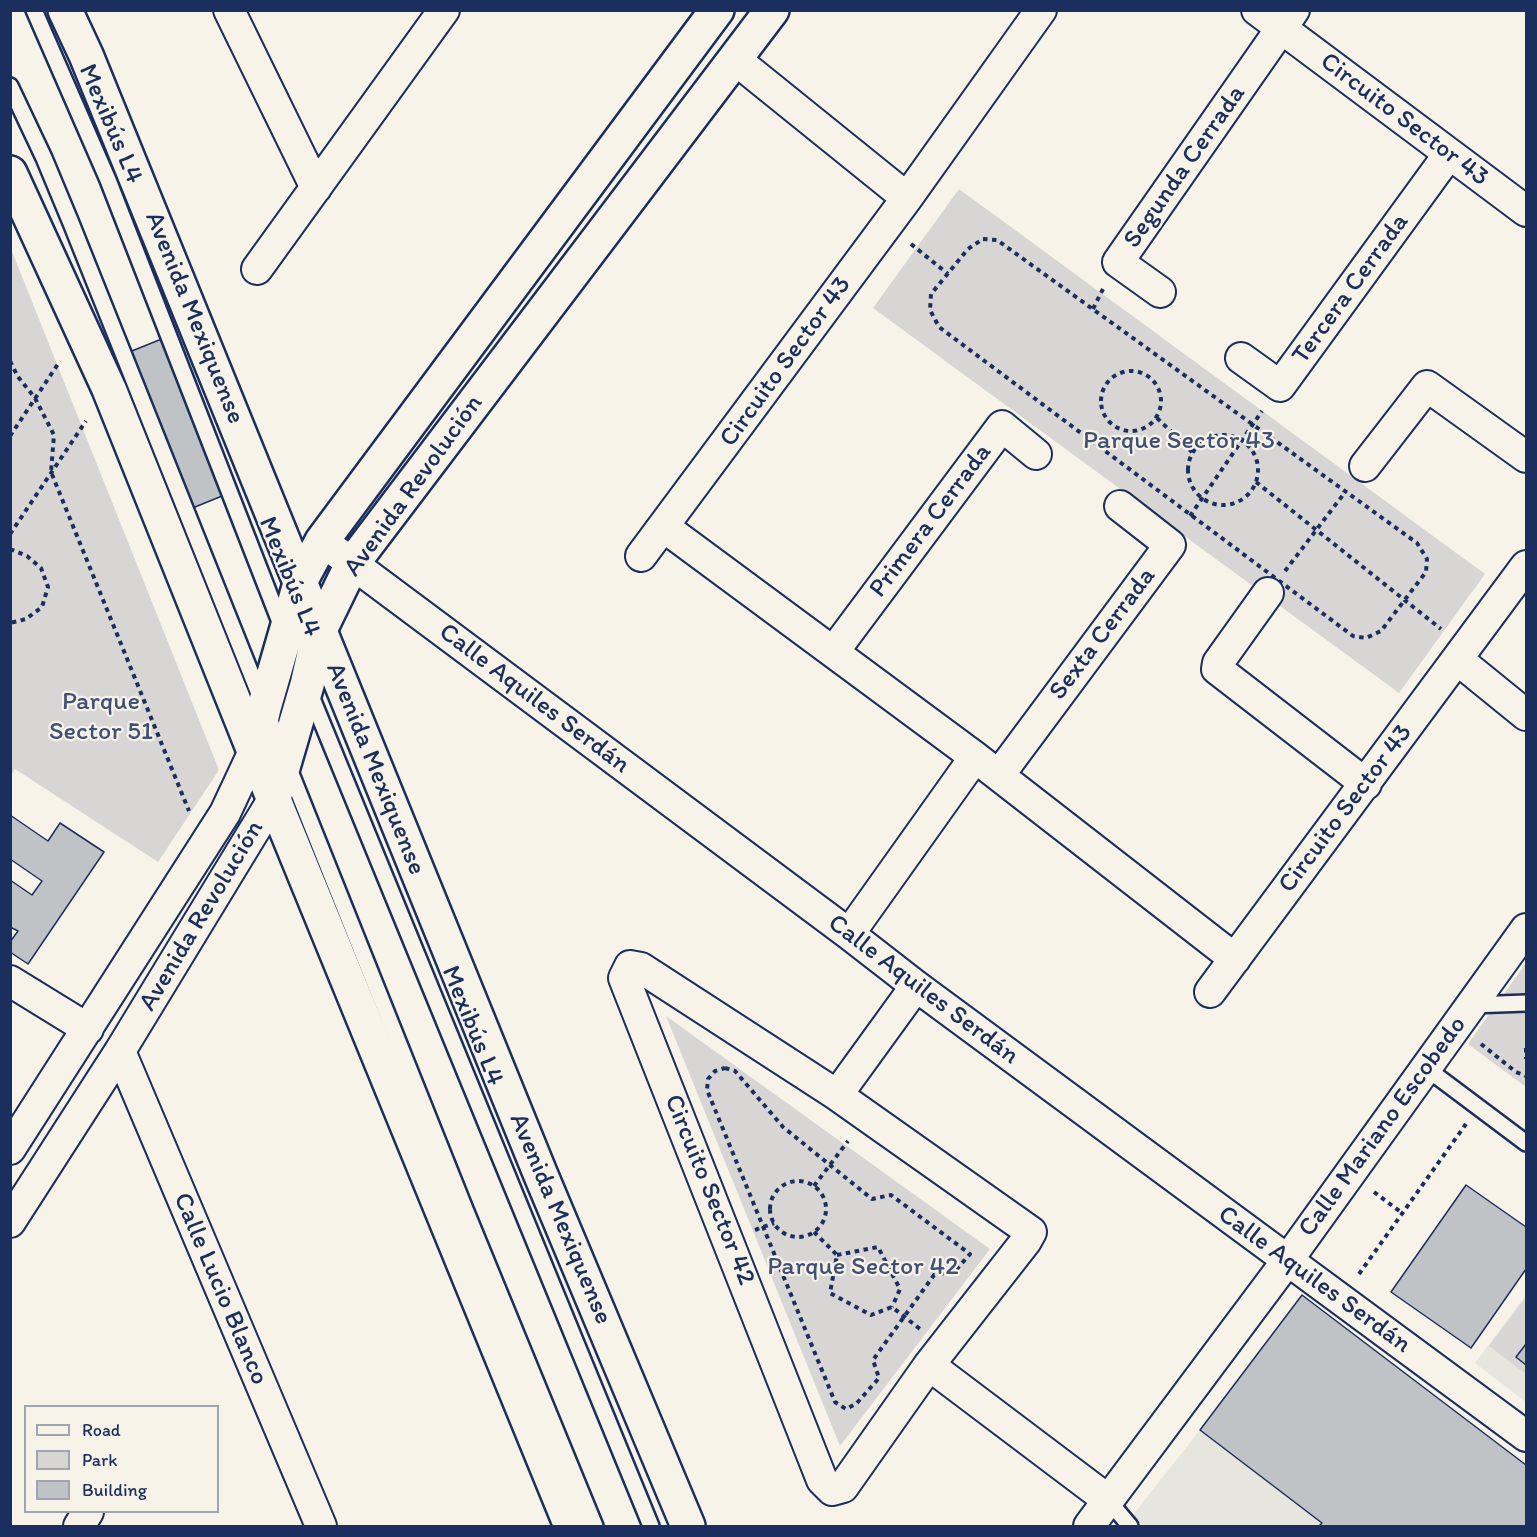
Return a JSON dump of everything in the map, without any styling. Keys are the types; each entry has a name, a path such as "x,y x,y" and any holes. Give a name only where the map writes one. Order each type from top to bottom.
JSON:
{"main road":[{"name":"Avenida Mexiquense","path":"65,10 86,55 301,580 319,632 540,1173 688,1527"},
{"name":"Avenida Revolución","path":"270,754 296,660 301,580 322,541 717,10"},
{"name":"Avenida Revolución","path":"270,754 264,708 296,660 319,632 352,564 772,10"},
{"path":"10,173 109,388 270,754 274,798 571,1527"}],"street":[{"path":"229,10 316,188"},
{"path":"257,269 444,10"},
{"name":"Circuito Sector 43","path":"641,556 908,198 1041,10"},
{"name":"Circuito Sector 43","path":"1257,10 1288,20 1449,154 1527,211"},
{"name":"Segunda Cerrada","path":"1160,292 1118,262 1288,20"},
{"path":"736,60 908,198"},
{"name":"Tercera Cerrada","path":"1241,358 1280,386 1449,154"},
{"path":"1365,466 1427,386 1527,457"},
{"name":"Primera Cerrada","path":"834,651 1002,426 1036,454"},
{"name":"Sexta Cerrada","path":"987,766 1170,545 1120,506"},
{"path":"664,527 987,766 1235,959"},
{"name":"Calle Aquiles Serdán","path":"322,541 916,986 1527,1436"},
{"name":"Circuito Sector 43","path":"1210,992 1527,566"},
{"path":"1273,586 1218,663 1217,669 1366,784"},
{"path":"1461,654 1527,715"},
{"name":"Avenida Revolución","path":"10,1149 203,845 270,754"},
{"path":"849,934 987,766"},
{"name":"Avenida Revolución","path":"10,1222 120,1051 274,798"},
{"name":"Calle Mariano Escobedo","path":"1089,1527 1287,1261 1527,929"},
{"name":"Circuito Sector 42","path":"630,966 641,968 837,1095 1031,1232 936,1356 843,1487 832,1490 822,1480 624,978 630,966"},
{"path":"10,981 88,1029"},
{"path":"837,1095 916,986"},
{"name":"Calle Lucio Blanco","path":"120,1051 321,1527"},
{"path":"936,1356 1108,1500"}],"lane":[{"name":"Mexibús L4","path":"34,10 108,180 296,660 651,1527"},
{"path":"10,86 44,158 264,708"},
{"path":"270,754 465,1209 595,1527"},
{"path":"1464,1015 1527,1003"},
{"path":"1426,1068 1527,1143"},
{"path":"1108,1500 1130,1527"}],"path":[{"path":"888,224 948,274"},
{"path":"982,239 997,240 1253,424 1418,543 1427,559 1426,572 1381,631 1366,638 1353,636 1273,586 1191,515 939,327 930,310 931,294 968,249 982,239"},
{"path":"10,436 82,329"},
{"path":"10,361 18,377 35,398 54,435 51,472 203,845"},
{"path":"1127,371 1145,374 1158,388 1161,398 1157,417 1140,430 1130,431 1111,423 1101,405 1105,386 1118,374 1127,371"},
{"path":"1170,545 1280,386"},
{"path":"10,534 109,388"},
{"path":"1157,417 1192,452"},
{"path":"1232,436 1242,440 1251,448 1257,459 1259,471 1251,493 1231,505 1219,506 1208,503 1191,487 1188,463 1192,452 1199,443 1209,437 1232,436"},
{"path":"1273,586 1365,466"},
{"path":"1256,482 1405,599 1461,654"},
{"path":"10,549 27,556 41,568 48,587 42,607 26,619 10,623"},
{"path":"1464,1015 1516,1072 1527,1076"},
{"path":"1527,1048 1527,1059"},
{"path":"725,1068 735,1071 783,1127 872,1198 891,1195 970,1254 955,1271 934,1275 904,1316 873,1360 879,1378 856,1404 846,1409 835,1402 707,1090 708,1079 715,1071 725,1068"},
{"path":"1341,1299 1479,1107"},
{"path":"814,1186 867,1116"},
{"path":"796,1181 814,1186 825,1200 825,1218 814,1232 796,1236 780,1230 774,1223 771,1205 779,1188 796,1181"},
{"path":"814,1232 837,1255"},
{"path":"879,1247 900,1289 892,1306 871,1315 830,1293 837,1255 879,1247"},
{"path":"892,1306 904,1316 936,1356"}],"shaded area":[{"path":"1302,1295 1526,1465 1526,1526 1124,1526"},
{"path":"1526,1295 1526,1402 1475,1363"}],"green space":[{"name":"Parque Sector 43","path":"959,189 1485,574 1399,693 873,308"},
{"name":"Parque Sector 51","path":"11,249 219,770 158,862 15,769 11,775"},
{"path":"1526,963 1526,1087 1468,1044"},
{"name":"Parque Sector 42","path":"666,1016 990,1249 840,1446"},
{"path":"1526,1297 1526,1374 1489,1346"}],"building":[{"path":"164,338 227,494 190,509 127,353"},
{"path":"10,815 48,841 60,823 104,852 28,964 10,952 10,942 18,931 10,927 10,880 32,895 42,881 10,859"},
{"path":"1466,1185 1526,1227 1526,1269 1471,1348 1391,1292"},
{"path":"1302,1295 1526,1465 1526,1526 1319,1526 1322,1523 1200,1430"},
{"path":"1526,1344 1526,1365 1516,1357"}]}
